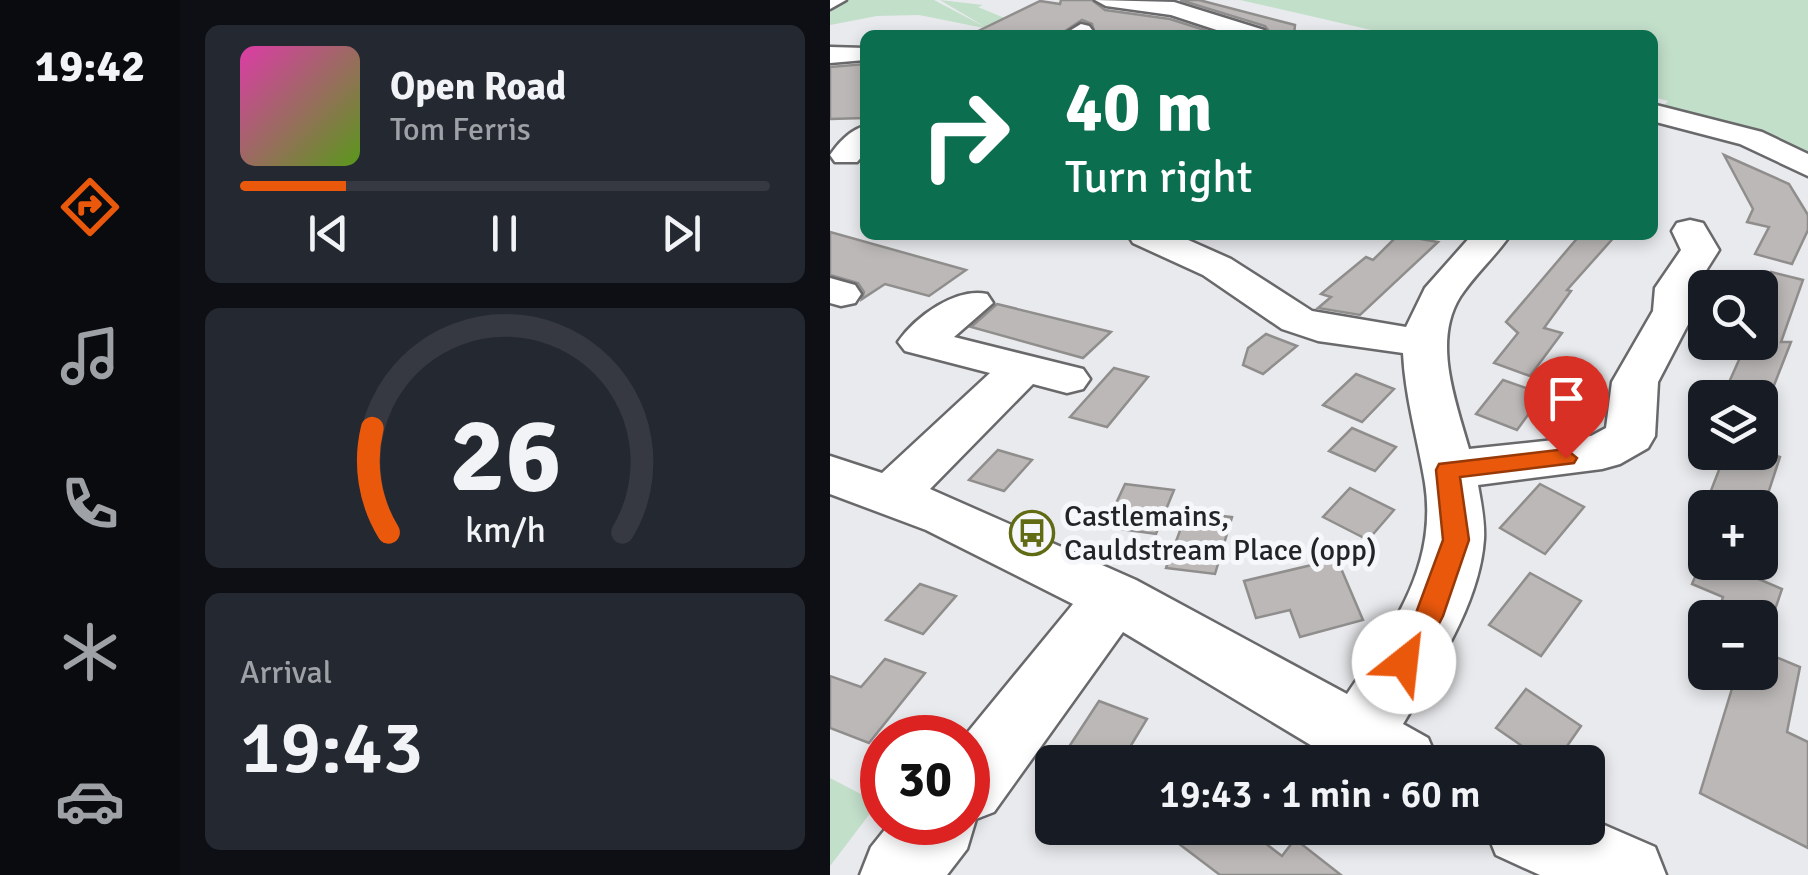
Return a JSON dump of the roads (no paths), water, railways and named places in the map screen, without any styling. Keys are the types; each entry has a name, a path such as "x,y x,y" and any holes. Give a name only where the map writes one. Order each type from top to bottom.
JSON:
{"street":[{"path":"1089,15 1174,9 1240,30"},
{"path":"830,55 859,54"},
{"path":"1658,114 1751,138 1808,166"},
{"path":"1448,470 1602,452 1630,436 1635,382 1674,311 1675,288 1700,250 1690,231"},
{"path":"1157,240 1217,267 1297,320 1318,328 1426,343"},
{"path":"1383,745 1456,540 1426,343 1434,308 1488,240"},
{"path":"891,496 1045,374 920,342 972,303"},
{"path":"830,474 945,516 1115,597 1372,745"},
{"path":"990,759 1115,597"},
{"path":"899,875 922,845"},
{"path":"1561,845 1627,875"}],"place":[{"name":"Castlemains, Cauldstream Place (opp)","path":"1032,533"}]}
